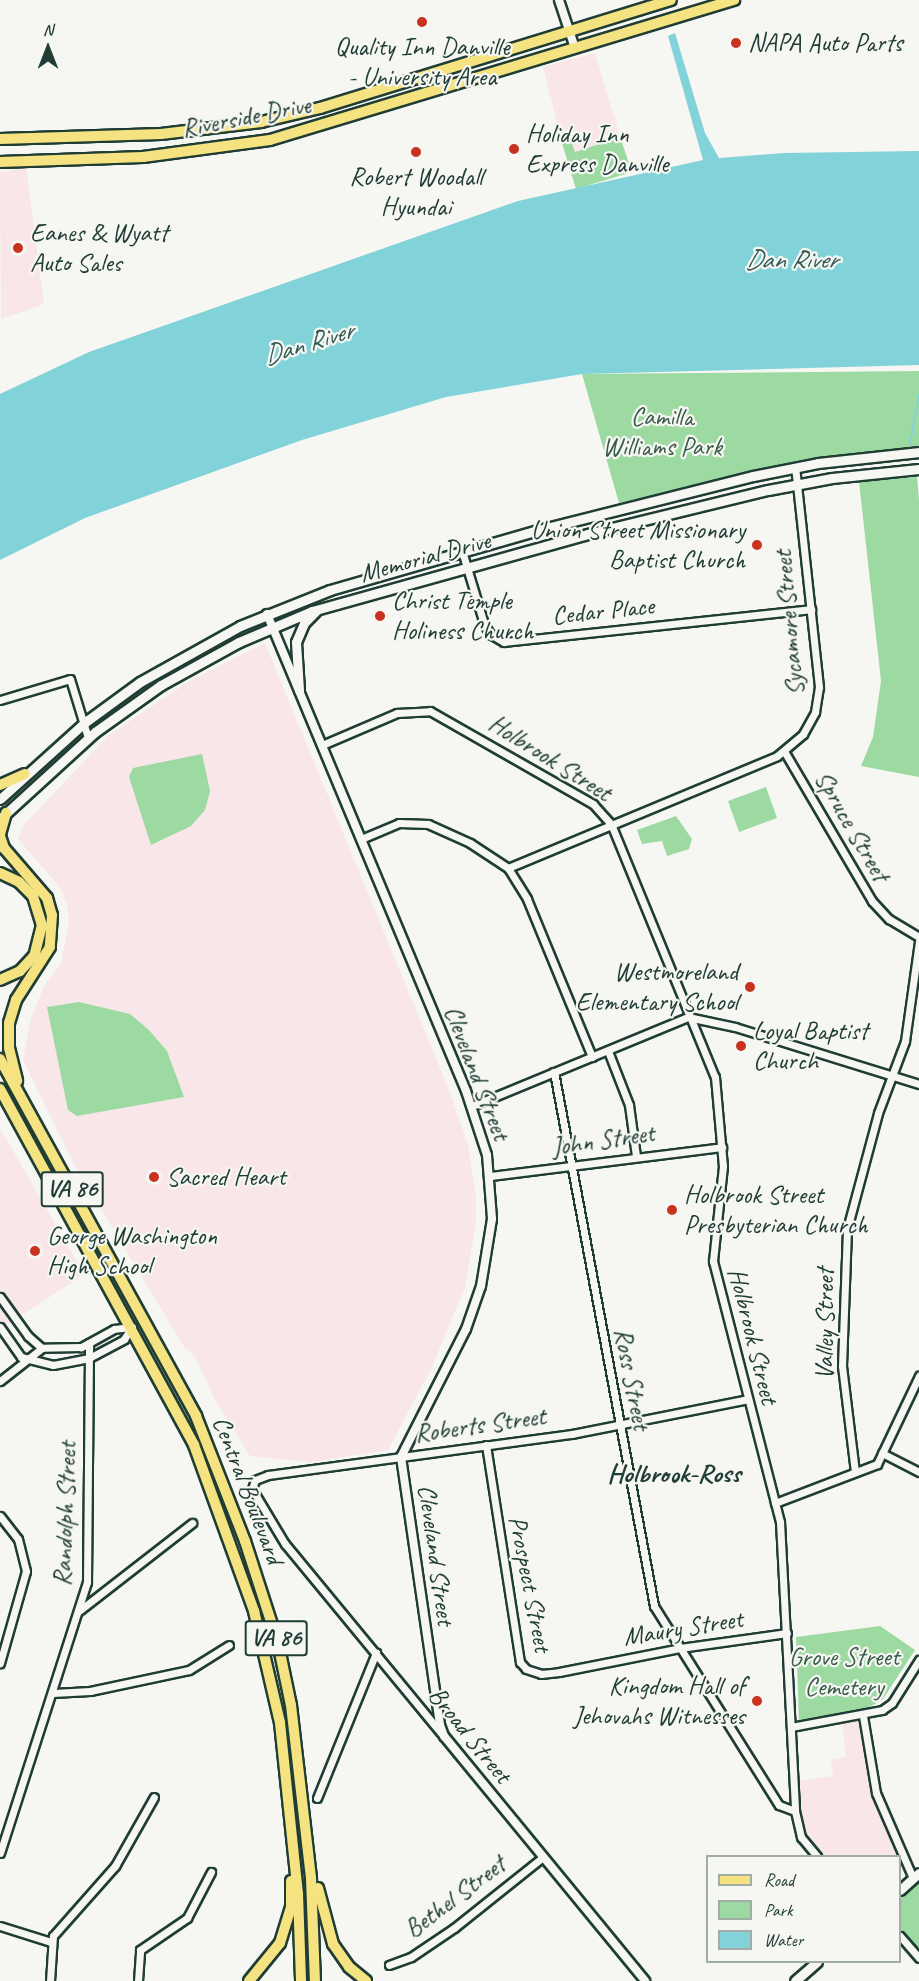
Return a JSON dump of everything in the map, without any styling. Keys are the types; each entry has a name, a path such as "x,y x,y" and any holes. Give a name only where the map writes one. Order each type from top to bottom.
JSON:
{"main road":[{"name":"Riverside Drive","path":"0,139 161,134 261,122 671,0"},
{"name":"Riverside Drive","path":"0,162 164,155 270,140 575,48 717,2 734,0"},
{"name":"Memorial Drive","path":"0,799 84,723 167,665 267,614 359,579 795,467 919,452"},
{"name":"Memorial Drive","path":"3,816 88,738 183,672 273,627 318,609 468,567 797,484 919,469"},
{"path":"299,690 296,642 304,623 318,609"},
{"path":"0,785 25,774"},
{"path":"3,816 0,835 3,848 47,898 52,915 50,947 16,1000 9,1023 9,1048 22,1099"},
{"path":"0,873 19,882 33,896 42,926 34,956 20,971 0,980"},
{"name":"Central Boulevard","path":"0,1059 196,1416 220,1473 278,1643 291,1705 306,1828 315,1981"},
{"name":"Central Boulevard","path":"0,1089 132,1327 194,1445 254,1611 274,1691 289,1803 298,1894 301,1981"},
{"path":"0,1099 14,1113"},
{"path":"249,1981 273,1954 289,1916 291,1884 286,1813 289,1803"},
{"path":"306,1828 327,1928 340,1956 366,1981"},
{"path":"901,1889 916,1875"},
{"path":"795,1981 817,1963"}],"street":[{"path":"559,0 575,48"},
{"name":"Sycamore Street","path":"508,868 784,751 810,723 818,700 811,609 795,467"},
{"name":"Cedar Place","path":"462,551 484,624 490,634 504,642 811,609"},
{"name":"Cleveland Street","path":"267,614 472,1106 490,1176 490,1242 474,1308 401,1457 444,1736"},
{"path":"0,700 70,679 88,738"},
{"name":"Holbrook Street","path":"322,745 397,713 430,711 593,804 611,824 716,1077 722,1147 713,1261 775,1503 783,1546 795,1811"},
{"name":"Spruce Street","path":"784,751 872,901 890,919 919,939"},
{"path":"361,839 399,823 428,824 470,843 508,868 524,893 592,1057"},
{"name":"Valley Street","path":"855,1472 842,1366 847,1229 856,1187 907,1028 919,939"},
{"path":"472,1106 693,1017 892,1074 919,1084"},
{"path":"608,1050 629,1105 636,1156"},
{"name":"Ross Street","path":"554,1072 649,1591 680,1648 779,1805 795,1811"},
{"name":"John Street","path":"490,1176 722,1147"},
{"path":"0,1297 28,1336 42,1348 65,1350 89,1343 114,1329 132,1327"},
{"path":"0,1327 27,1361 53,1365 89,1358 124,1340 132,1327"},
{"name":"Randolph Street","path":"1,1847 80,1610 89,1568 89,1343"},
{"path":"0,1381 42,1348"},
{"path":"775,1503 877,1464 919,1376"},
{"name":"Roberts Street","path":"265,1514 252,1489 254,1482 260,1477 619,1425 748,1400"},
{"name":"Prospect Street","path":"486,1445 520,1662 526,1670 542,1674 586,1667"},
{"path":"882,1453 919,1472"},
{"name":"Broad Street","path":"265,1514 645,1981"},
{"path":"0,1516 9,1526 23,1550 26,1571 0,1663"},
{"path":"80,1610 192,1523"},
{"name":"Maury Street","path":"586,1667 680,1648 787,1633"},
{"path":"53,1693 90,1691 189,1670 229,1645"},
{"path":"317,1798 376,1653"},
{"path":"791,1726 863,1716 892,1703 919,1660"},
{"path":"863,1716 876,1793 916,1875"},
{"path":"50,1981 51,1942 57,1931 84,1906 126,1851 154,1797"},
{"path":"795,1811 801,1837 815,1855"},
{"name":"Bethel Street","path":"389,1965 411,1957 454,1928 543,1857"},
{"path":"138,1981 140,1950 187,1918 211,1872"},
{"path":"0,1926 51,1942"},
{"path":"901,1937 919,1958"}],"shaded area":[{"path":"595,53 620,137 574,152 571,141 562,143 543,67"},
{"name":"Eanes & Wyatt Auto Sales","path":"26,168 44,304 1,319 0,172"},
{"path":"265,643 449,1090 468,1145 476,1198 476,1223 465,1287 432,1367 388,1450 311,1462 250,1456 214,1398 195,1356 184,1347 74,1164 23,1060 31,1018 45,984 61,964 69,921 67,904 59,886 18,839 23,826 110,734 191,680"},
{"name":"George Washington High School","path":"0,1128 84,1274 0,1330"},
{"path":"861,1719 869,1779 898,1855 823,1855 806,1833 799,1812 797,1781 833,1776 831,1760 846,1757 842,1722"}],"green space":[{"path":"620,137 632,172 576,189 562,143 571,141 575,152"},
{"name":"Camilla Williams Park","path":"919,371 919,447 792,463 619,503 582,374"},
{"path":"917,477 919,499 919,777 861,766 873,737 881,681 859,481"},
{"path":"202,754 210,791 205,810 191,826 151,845 129,777 133,768"},
{"path":"766,787 777,818 739,832 728,801"},
{"path":"676,816 692,839 689,849 667,856 662,841 642,844 637,830"},
{"path":"79,1002 130,1014 149,1030 167,1051 184,1097 77,1116 68,1110 47,1007"},
{"name":"Grove Street Cemetery","path":"880,1626 915,1650 883,1699 865,1710 799,1720 796,1637"},
{"path":"919,1873 919,1958 901,1937 901,1889"}],"water":[{"name":"Dan River","path":"675,33 705,133 719,158 784,153 919,151 919,365 582,374 446,397 302,440 85,518 0,560 0,394 89,352 518,201 703,160 668,36"}],"waterway":[{"path":"910,444 919,395"}],"place":[{"name":"Quality Inn Danville - University Area","path":"422,22"},
{"name":"NAPA Auto Parts","path":"736,43"},
{"name":"Holiday Inn Express Danville","path":"514,149"},
{"name":"Robert Woodall Hyundai","path":"416,152"},
{"name":"Eanes & Wyatt Auto Sales","path":"18,248"},
{"name":"Union Street Missionary Baptist Church","path":"757,545"},
{"name":"Christ Temple Holiness Church","path":"380,616"},
{"name":"Westmoreland Elementary School","path":"750,987"},
{"name":"Loyal Baptist Church","path":"741,1046"},
{"name":"Sacred Heart","path":"154,1177"},
{"name":"Holbrook Street Presbyterian Church","path":"672,1210"},
{"name":"George Washington High School","path":"35,1251"},
{"name":"Kingdom Hall of Jehovahs Witnesses","path":"757,1701"}],"district":[{"name":"Holbrook-Ross","path":"674,1474"}]}
